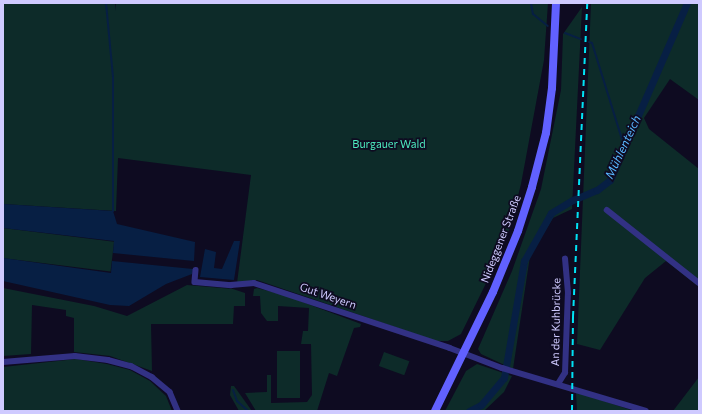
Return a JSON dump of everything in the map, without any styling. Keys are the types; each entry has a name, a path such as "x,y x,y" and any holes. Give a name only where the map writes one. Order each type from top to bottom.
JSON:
{"main road":[{"name":"Nideggener Straße","path":"435,411 512,249 532,187 546,133 556,39 556,3"}],"street":[{"path":"606,210 699,283"},
{"name":"An der Kuhbrücke","path":"558,384 565,373 568,293 565,259"},
{"name":"Gut Weyern","path":"196,270 195,282 231,286 254,283 463,353"},
{"name":"An der Kuhbrücke","path":"463,353 514,372 646,411"},
{"path":"3,362 75,356 108,360 131,366 152,377 170,392 178,411"}],"green space":[{"name":"Burgauer Wald","path":"3,3 115,3 115,11 116,3 548,3 544,60 521,184 510,228 496,263 461,334 448,341 436,341 257,280 237,283 251,175 118,158 116,211 3,204"},
{"path":"591,3 699,3 699,100 670,79 644,118 649,129 699,169 699,287 666,261 645,278 600,350 577,344"},
{"path":"582,7 572,209 553,218 530,256 513,369 481,354 478,349 512,271 541,189 561,90 563,34"},
{"path":"3,228 114,242 111,271 3,258"},
{"path":"187,285 233,289 245,293 245,306 234,306 233,324 151,324 152,371 110,356 74,352 74,318 66,316 66,310 32,305 31,354 3,356 3,288 94,306 127,316"},
{"path":"257,288 284,295 361,324 360,327 354,328 337,376 329,373 317,411 256,411 245,393 267,392 267,375 271,375 271,403 307,402 312,395 311,344 301,344 303,331 308,331 309,308 278,306 278,321 267,321 261,313 260,296 253,296 254,289"},
{"path":"277,351 300,351 300,398 277,398"},
{"path":"384,352 409,361 404,375 379,366"},
{"path":"76,359 107,364 130,370 150,381 166,396 172,411 3,411 3,367"},
{"path":"477,364 512,376 504,392 484,411 445,411 466,371"},
{"path":"699,377 699,411 673,411"},
{"path":"231,386 234,386 252,411 239,411 230,395"},
{"path":"576,392 634,411 577,411"}],"water":[{"path":"3,204 113,211 117,224 195,242 194,261 113,253 114,241 3,228"},
{"path":"234,241 240,241 234,280 200,277 205,249 216,252 214,268 222,269"},
{"path":"3,258 111,273 112,261 193,269 192,274 166,284 129,306 110,305 3,281"}],"waterway":[{"path":"106,3 113,77 113,211"},
{"path":"531,3 533,14 548,26"},
{"name":"Mühlenteich","path":"469,411 481,405 504,378 524,261 551,213 573,200 597,190 610,180 687,3"},
{"path":"565,33 581,39"},
{"path":"589,42 592,43 624,146"},
{"path":"233,390 237,401 248,411"}],"railway":[{"path":"572,411 573,317 587,3"}]}
